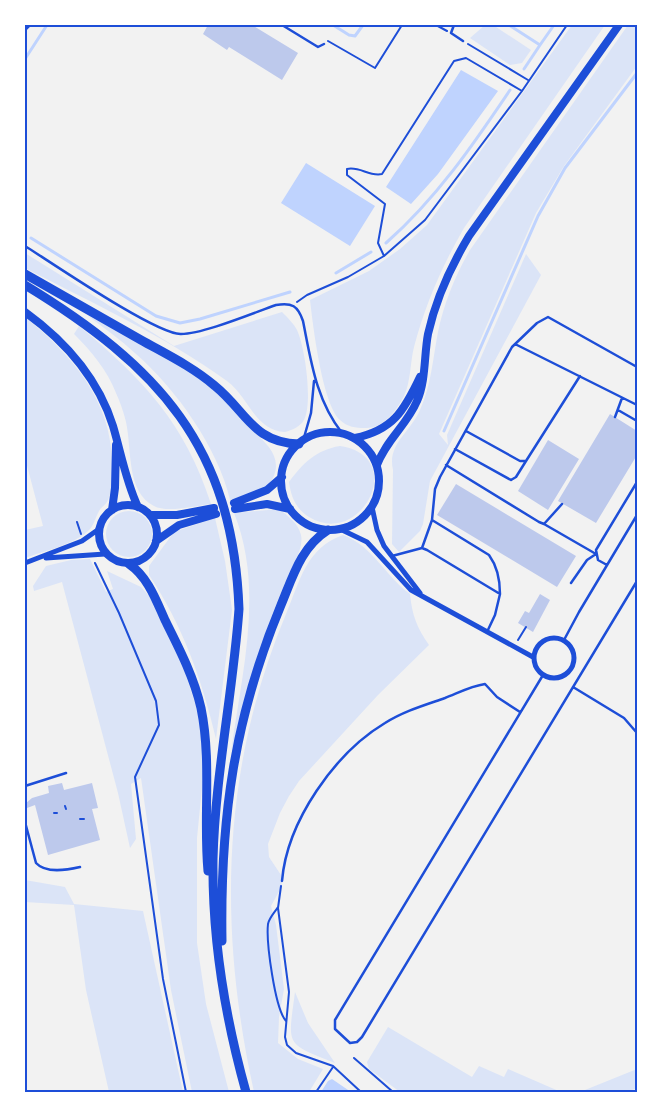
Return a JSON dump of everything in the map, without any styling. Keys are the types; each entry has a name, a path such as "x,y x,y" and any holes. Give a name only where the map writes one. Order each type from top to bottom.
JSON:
{"main road":[{"path":"377,465 385,446 406,420 417,402 421,389 428,333 436,307 458,254 619,25"},
{"path":"25,274 195,371 223,392 252,426 267,438 277,441 301,442"},
{"path":"25,285 95,330 125,354 153,382 176,411 196,442 221,499 233,543 238,574 239,609 215,825 214,915"},
{"path":"25,312 57,338 84,369 101,398 138,507"},
{"path":"355,438 378,432 394,421 408,402 422,374"},
{"path":"322,432 342,433 355,438 368,450 377,465 379,486 372,507 358,521 340,528 328,530 311,526 290,509 283,494 282,477 287,459 301,442 322,432"},
{"path":"112,510 116,488 115,436"},
{"path":"282,477 267,490 234,506 267,504 290,509"},
{"path":"129,564 143,559 154,548 156,541 155,523 150,515 138,507 129,505 112,510 101,521 99,529 101,546 105,554 112,559 129,564 142,575 188,670 200,707 207,757 205,835 220,967 246,1092"},
{"path":"150,515 177,515 215,511 179,525 156,541"},
{"path":"220,967 224,836 228,790 240,730 262,652 296,569 308,546 328,530"}],"street":[{"path":"372,507 377,530 391,557 423,597"},
{"path":"340,528 367,542 403,582 423,597 533,657"},
{"path":"25,563 82,541 99,529"},
{"path":"40,558 105,554"},
{"path":"554,637 564,640 571,648 574,658 571,668 564,676 553,678 543,675 536,668 533,657 536,647 544,640 554,637"}],"lane":[{"path":"25,30 26,25"},
{"path":"25,30 30,25"},
{"path":"282,25 318,47 324,44"},
{"path":"454,25 451,34 463,41"},
{"path":"25,246 149,323 171,334 194,332 276,305 285,303 294,305 300,311 304,321 314,380 327,410 342,433"},
{"path":"422,548 432,520 435,489 446,465 515,344 538,323 548,317 637,367"},
{"path":"515,344 637,405"},
{"path":"455,449 511,480 516,478 580,376"},
{"path":"301,442 311,413 314,380"},
{"path":"615,417 622,398"},
{"path":"618,410 637,421"},
{"path":"466,430 520,461 526,461"},
{"path":"446,465 596,554"},
{"path":"607,565 598,560 596,550 637,482"},
{"path":"544,524 562,504"},
{"path":"564,640 637,515"},
{"path":"432,520 489,555 496,569 500,594 495,615 487,633"},
{"path":"391,557 422,548 500,594"},
{"path":"571,583 587,560 596,554"},
{"path":"543,675 335,1020 335,1029 350,1043 357,1042 362,1037 637,581"},
{"path":"282,881 286,858 294,834 319,788 351,750 373,731 405,712 485,684 497,697 520,712"},
{"path":"573,687 624,718 637,733"},
{"path":"25,786 66,773"},
{"path":"25,822 36,863 39,866 66,870 80,867"}],"path":[{"path":"324,44 327,40 336,44 375,68 402,25"},
{"path":"436,25 451,34"},
{"path":"294,305 307,294 348,277 384,256 425,220 522,91 567,25"},
{"path":"463,41 528,80"},
{"path":"384,256 378,244 385,204 347,174 347,169 354,167 375,176 382,174 454,61 466,58 522,91"},
{"path":"85,554 86,557 92,559 96,564 119,613 156,702 159,724 135,777 163,979 186,1092"},
{"path":"514,647 526,627"},
{"path":"282,881 279,922 289,992 285,1037 287,1045 296,1052 333,1066 361,1092"},
{"path":"279,905 269,922 268,952 278,1007 286,1021"},
{"path":"354,1058 393,1092"},
{"path":"316,1092 333,1066"}],"shaded area":[{"path":"485,25 493,25 531,50 522,63 510,65 470,38"},
{"path":"572,25 605,25 456,242 441,271 423,316 414,347 408,384 404,396 389,418 378,425 362,428 346,424 340,420 334,411 323,381 310,300 369,271 400,249 427,225"},
{"path":"628,25 637,25 637,66 564,166 536,213 439,434 448,445 447,435 526,254 541,275 430,481 423,524 420,531 399,552 392,544 393,453 400,439 416,418 424,401 440,321 455,280 470,250"},
{"path":"25,253 174,346 282,312 297,330 303,349 308,389 307,412 304,420 298,426 285,432 266,426 227,381 154,335 25,268"},
{"path":"88,316 163,355 202,379 218,392 270,448 276,462 276,469 270,482 260,489 230,500 216,460 206,440 180,402 151,368"},
{"path":"25,317 59,347 86,382 97,401 105,421 110,443 112,475 110,496 88,531 66,544 25,558 25,530 43,526 25,458"},
{"path":"79,326 123,365 159,404 175,426 188,449 211,504 181,508 159,508 145,499 139,491 134,480 126,422 120,404 104,369 74,334"},
{"path":"340,446 361,453 372,466 374,481 370,497 360,511 345,521 328,524 309,517 297,506 291,493 289,482 311,458 331,448"},
{"path":"279,509 298,527 301,535 301,546 262,642 242,708 231,753 245,663 249,602 248,572 243,542 234,513"},
{"path":"129,511 142,515 148,521 152,534 148,547 142,553 129,557 116,553 110,547 106,534 110,521 116,515"},
{"path":"215,518 225,561 232,610 216,739 198,675 190,654 172,614 149,575 149,566 174,532"},
{"path":"343,535 363,546 393,579 410,594 416,621 429,645 378,695 299,781 280,813 268,844 269,857 281,875 282,886 271,906 276,925 284,989 279,1017 278,1043 298,1059 323,1069 309,1092 254,1092 242,1031 231,910 232,850 238,790 249,731 264,672 300,578 312,557 320,548"},
{"path":"90,559 106,592 113,589 107,571 141,587 149,596 181,659 199,716 204,768 197,838 197,943 206,1004 229,1092 192,1092 171,990 141,778 131,784 136,839 130,848 118,793 62,582 34,591 33,586 46,566 71,560"},
{"path":"25,880 65,887 74,904 143,911 183,1092 109,1092 86,990 74,905 25,902"},
{"path":"295,992 308,1023 335,1063 306,1051 293,1040 291,1023"},
{"path":"388,1027 472,1077 479,1066 504,1077 508,1069 561,1092 400,1092 369,1069 367,1062"},
{"path":"637,1069 637,1088 627,1092 580,1092"}],"water":[{"path":"461,70 498,91 438,174 411,204 386,187"},
{"path":"306,163 375,206 350,246 281,203"},
{"path":"332,1079 351,1092 321,1092 328,1081"}],"building":[{"path":"208,25 252,25 298,53 282,80 229,47 227,50 203,34"},
{"path":"610,414 637,431 637,455 596,523 558,501"},
{"path":"548,440 579,459 548,510 518,491"},
{"path":"456,484 576,556 557,587 437,515"},
{"path":"540,594 550,600 533,632 518,623 525,611 529,613"},
{"path":"62,783 64,790 92,783 98,808 92,809 100,840 48,855 35,805 27,808 26,803 32,798 49,793 48,786"}],"waterway":[{"path":"25,59 47,25"},
{"path":"333,25 349,35 355,36 363,25"},
{"path":"509,25 540,45 554,25"},
{"path":"524,69 540,45"},
{"path":"444,431 538,216 565,168 637,73"},
{"path":"386,243 421,208 453,171 510,90"},
{"path":"31,238 156,316 180,323 200,319 290,292"},
{"path":"336,273 371,252"}]}
